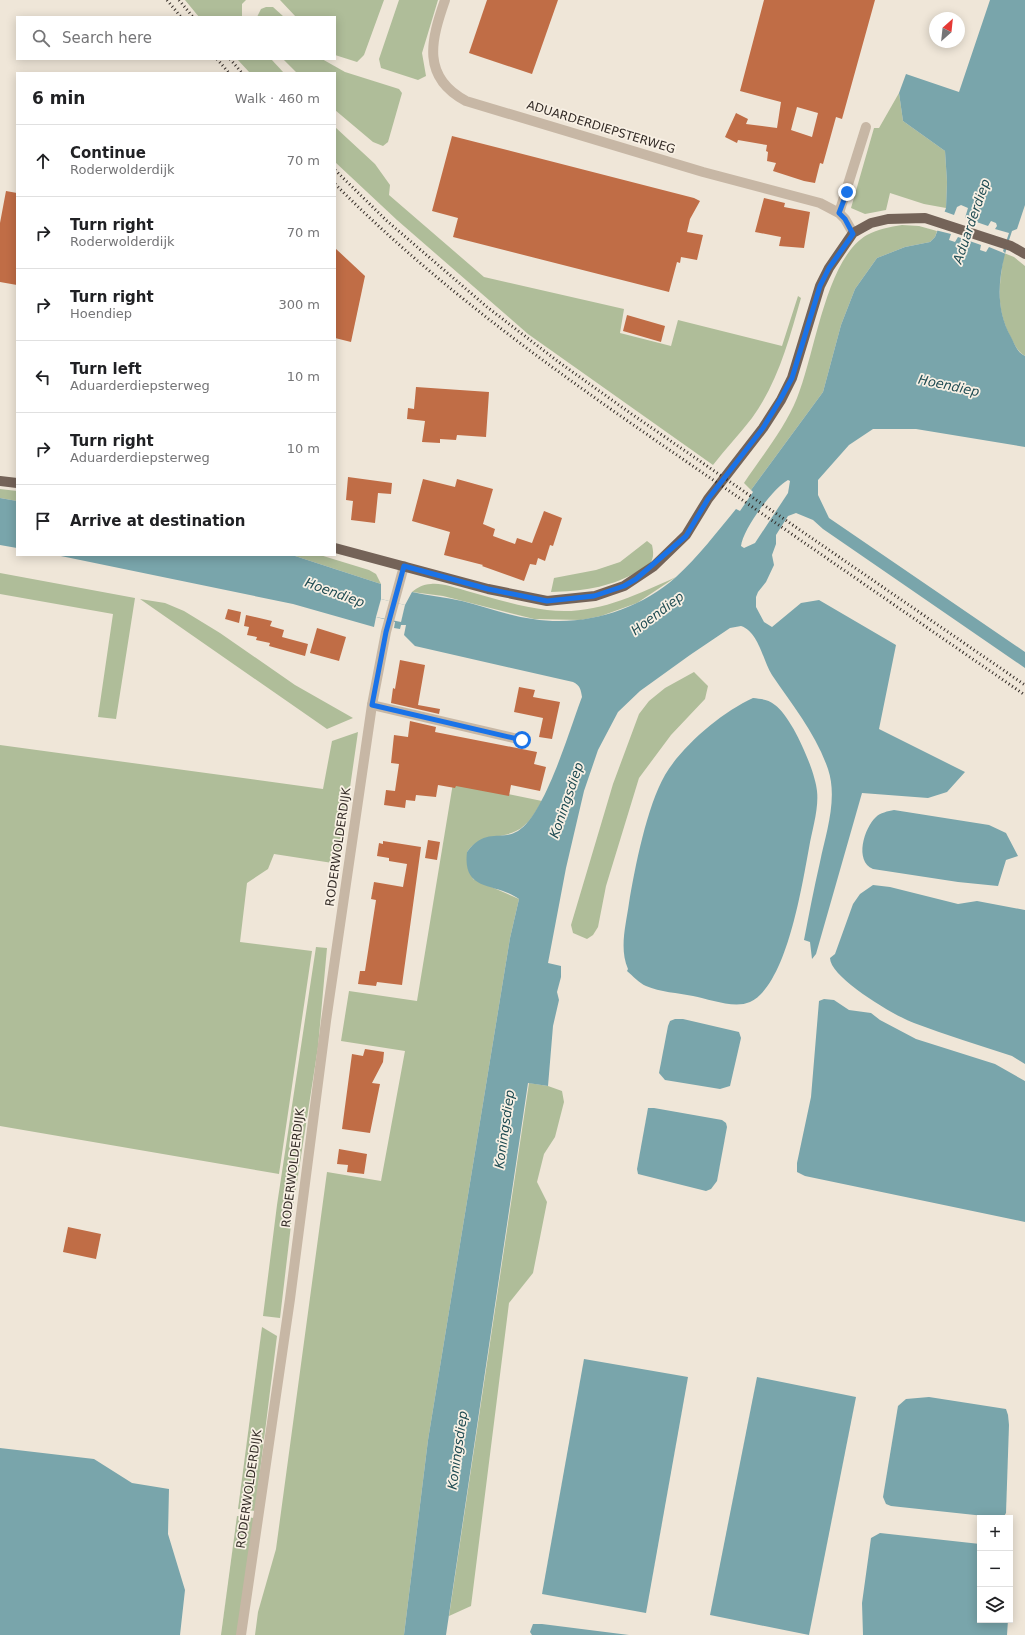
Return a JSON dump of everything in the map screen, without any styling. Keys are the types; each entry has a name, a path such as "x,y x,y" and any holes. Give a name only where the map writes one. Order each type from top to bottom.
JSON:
{"main road":[{"path":"336,548 488,589 547,601 594,596 624,586 636,579 686,536 708,499 763,428 792,378 820,286 829,268 853,234 871,223 888,218 924,218 1011,246 1025,254"},
{"path":"0,481 16,483"}],"street":[{"name":"ADUARDERDIEPSTERWEG","path":"445,0 432,46 434,64 441,81 448,89 461,98 703,172 820,202 839,213 845,219 853,234"},
{"path":"839,213 866,127"},
{"name":"RODERWOLDERDIJK","path":"241,1635 290,1300 326,1021 372,705 386,632 404,566"},
{"path":"372,705 522,740"}],"green space":[{"path":"185,0 246,0 242,4 242,16 198,16"},
{"path":"280,0 384,0 364,55 357,62 336,55 336,16 295,16"},
{"path":"399,0 438,0 422,53 426,76 418,80 381,68 379,59"},
{"path":"273,7 283,16 258,16 261,9"},
{"path":"238,60 272,60 283,72 249,72"},
{"path":"284,60 324,60 345,72 399,89 402,93 388,142 383,146 373,142 336,111 336,72 296,72"},
{"path":"899,93 903,121 945,151 947,182 946,208 924,204 890,193 886,210 865,214 851,208 874,128 879,128"},
{"path":"336,128 375,164 390,185 389,195 484,277 624,309 620,333 671,346 678,320 782,346 798,296 801,298 782,360 769,390 752,418 713,465 528,334 397,220 336,163"},
{"path":"902,225 919,226 937,231 935,237 930,242 905,247 877,258 855,289 841,325 823,392 751,490 744,483 780,431 797,398 823,309 841,264 853,247 867,235 889,227"},
{"path":"1004,253 1014,257 1025,266 1025,356 1016,347 1003,318 1000,287"},
{"path":"0,489 16,491 16,501 0,498"},
{"path":"647,541 652,545 653,556 651,562 642,569 615,582 594,588 551,592 554,578 596,570 620,562"},
{"path":"295,556 323,556 369,570 376,574 381,584"},
{"path":"0,573 135,598 116,719 98,717 113,614 0,594"},
{"path":"676,577 637,603 601,616 581,620 534,619 443,596 412,592 425,585 440,584 527,607 564,611 581,610 613,603"},
{"path":"140,599 165,603 184,611 220,633 295,685 353,718 327,729"},
{"path":"694,672 708,686 705,699 671,735 639,778 606,886 598,927 593,935 587,939 573,933 571,925 613,784 639,714 649,701 665,688"},
{"path":"358,732 339,864 274,854 268,869 247,883 240,942 312,951 279,1174 0,1126 0,745 323,789 332,741"},
{"path":"453,783 542,801 531,818 520,829 509,834 484,839 472,846 467,852 473,879 519,899 510,938 428,1440 404,1635 255,1635 258,1612 276,1549 327,1172 381,1181 405,1051 341,1041 349,991 417,1001"},
{"path":"316,947 327,948 318,1047 293,1208 280,1318 263,1316 277,1205"},
{"path":"529,1083 548,1086 562,1091 564,1102 555,1137 544,1154 537,1182 547,1202 533,1273 509,1303 471,1606 449,1616"},
{"path":"262,1327 277,1336 255,1511 238,1509"},
{"path":"237,1516 254,1518 237,1635 221,1635"}],"water":[{"path":"990,0 1025,0 1025,205 1017,229 1012,231 1004,258 1001,271 1000,298 1001,311 1005,324 1016,348 1025,356 1025,447 916,429 873,429 849,445 818,480 818,495 829,518 1025,652 1025,668 823,529 813,520 796,513 788,516 776,535 776,544 772,555 774,565 766,582 756,597 756,607 764,622 772,627 801,603 819,600 896,645 879,729 965,772 947,792 928,798 862,793 816,954 812,959 810,942 804,940 828,828 832,792 831,780 823,756 811,732 772,675 752,634 741,626 730,628 640,691 618,712 598,750 584,791 566,868 548,963 561,966 561,977 557,992 559,1000 553,1026 548,1086 528,1083 446,1635 404,1635 428,1440 510,938 519,899 475,880 470,874 467,865 467,852 474,844 486,837 511,834 518,831 528,822 538,808 564,749 582,697 581,690 579,686 573,682 415,646 404,635 406,625 401,625 400,629 394,628 395,622 376,617 374,627 293,604 61,556 295,556 381,584 381,599 405,605 412,592 462,601 524,618 552,621 571,621 609,614 645,599 676,577 700,553 736,509 740,511 753,492 751,490 823,392 841,325 855,289 877,258 905,247 930,242 935,237 946,208 947,182 945,151 903,121 899,93 906,74 959,92","holes":["788,480 790,481 788,493 755,543 744,548 741,546 747,530 767,500 782,484"]},
{"path":"0,498 16,501 16,548 0,545"},
{"path":"753,698 770,702 782,711 802,745 812,770 817,791 816,812 802,885 791,932 783,956 774,976 763,992 750,1002 744,1004 722,1003 651,988 641,983 627,971 628,969 624,953 625,928 629,903 642,837 647,820 659,788 672,764 692,742 716,721 741,704"},
{"path":"894,810 989,825 1006,833 1018,856 1006,860 998,886 958,882 873,869 867,865 862,852 865,836 876,817 882,813"},
{"path":"873,885 890,887 958,904 977,901 1025,910 1025,1064 1012,1056 938,1032 905,1019 879,1005 840,976 833,966 830,958 835,954 853,904 860,894"},
{"path":"824,999 834,1000 849,1010 871,1013 880,1020 916,1039 995,1064 1025,1081 1025,1222 805,1176 797,1172 797,1163 811,1097 819,1001"},
{"path":"675,1019 683,1019 739,1032 741,1038 730,1086 720,1089 665,1080 659,1073 668,1026 670,1021"},
{"path":"648,1108 722,1120 726,1123 727,1127 717,1181 711,1189 706,1191 638,1174 637,1169"},
{"path":"584,1359 688,1377 646,1613 542,1594"},
{"path":"757,1377 856,1397 809,1635 710,1615"},
{"path":"929,1397 1006,1409 1009,1425 1005,1515 977,1515 891,1506 886,1504 883,1497 898,1406 906,1399"},
{"path":"0,1448 94,1459 132,1483 169,1489 168,1534 185,1590 180,1635 0,1635"},
{"path":"880,1533 977,1544 977,1623 1008,1623 1007,1635 863,1635 862,1603 871,1538"},
{"path":"533,1624 629,1635 532,1635 530,1632"}],"pier":[{"path":"961,205 968,208 965,218 988,226 991,221 996,223 997,226 995,229 1009,233 1003,251 1006,254 989,247 986,252 980,250 981,245 958,237 955,242 949,240 951,234 935,230 943,211 954,215 957,207"},
{"path":"381,599 405,605 401,622 376,617"}],"building":[{"path":"487,0 558,0 532,74 469,53"},
{"path":"764,0 875,0 842,119 836,117 823,164 820,163 815,183 773,171 776,163 767,161 767,145 738,140 737,143 725,137 736,113 748,119 746,124 777,128 781,102 740,91","holes":["797,107 818,113 812,137 791,130"]},
{"path":"452,136 694,198 700,201 690,219 687,232 703,235 697,260 681,257 680,263 677,262 669,292 453,237 458,218 432,211"},
{"path":"6,191 16,193 16,285 0,282 0,223"},
{"path":"764,198 785,203 784,207 810,212 804,248 779,246 781,237 755,232"},
{"path":"336,249 365,276 351,342 336,338"},
{"path":"627,315 665,326 661,342 623,331"},
{"path":"416,387 489,392 486,437 457,435 456,440 440,439 440,443 422,442 425,421 407,419 408,408 414,409"},
{"path":"348,477 392,483 391,494 378,493 375,523 351,520 353,501 346,500"},
{"path":"423,479 455,487 457,479 493,489 483,524 495,529 493,536 515,544 517,538 532,543 544,511 562,518 553,546 550,545 545,561 538,558 536,565 530,564 524,581 482,566 483,565 444,555 450,532 412,521"},
{"path":"228,609 241,612 239,623 225,619"},
{"path":"246,615 272,621 270,626 284,630 282,637 308,644 305,656 269,646 270,643 256,640 257,637 247,635 249,627 244,626"},
{"path":"317,628 346,637 339,661 310,653"},
{"path":"400,660 425,665 418,705 440,709 439,714 391,703"},
{"path":"519,687 535,690 533,697 560,702 552,739 539,737 543,718 514,712"},
{"path":"410,721 436,727 435,732 537,752 534,764 546,767 540,791 511,785 509,796 456,786 455,788 438,785 436,797 416,795 415,801 406,800 405,808 384,805 386,790 395,791 399,764 391,763 394,735 408,737"},
{"path":"428,840 440,842 437,860 425,858"},
{"path":"383,841 421,847 402,985 377,982 376,986 358,984 360,971 365,971 376,900 371,899 374,882 403,887 407,864 389,861 389,858 377,856 379,843 383,844"},
{"path":"365,1049 384,1052 383,1062 372,1083 380,1084 370,1133 342,1129 352,1054 363,1056"},
{"path":"339,1149 367,1154 364,1174 347,1172 348,1165 337,1164"},
{"path":"68,1227 101,1234 96,1259 63,1252"}],"railway":[{"path":"167,0 180,16"},
{"path":"179,0 192,16"},
{"path":"218,60 228,72"},
{"path":"231,60 241,72"},
{"path":"336,171 387,221 487,307 560,363 1025,685"},
{"path":"336,185 425,267 520,343 619,415 1025,695"}],"route":[{"path":"522,740 372,705 386,632 404,566 488,589 547,601 579,599 594,596 624,586 654,566 686,536 708,499 763,428 792,378 820,286 829,268 853,234 845,219 839,213 847,192"}],"water label":[{"name":"Aduarderdiep","path":"971,221"},
{"name":"Hoendiep","path":"949,385"},
{"name":"Hoendiep","path":"335,592"},
{"name":"Hoendiep","path":"657,613"},
{"name":"Koningsdiep","path":"566,800"},
{"name":"Koningsdiep","path":"504,1129"},
{"name":"Koningsdiep","path":"457,1450"}]}
